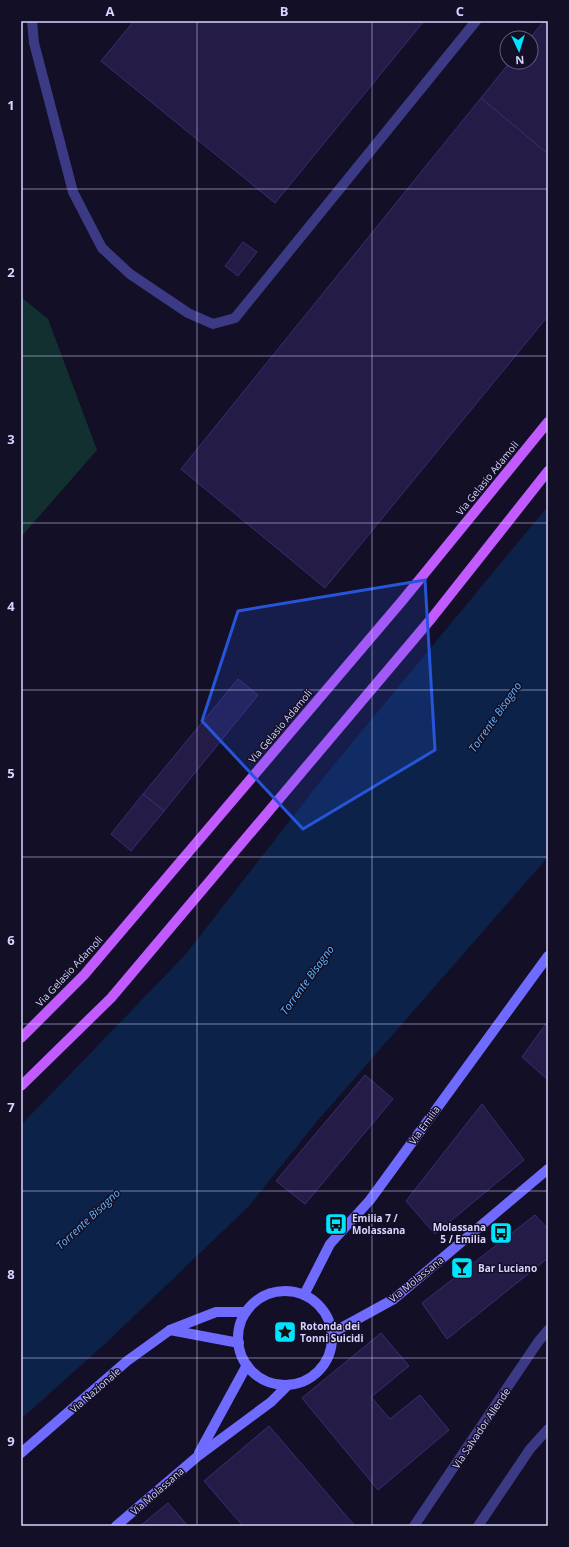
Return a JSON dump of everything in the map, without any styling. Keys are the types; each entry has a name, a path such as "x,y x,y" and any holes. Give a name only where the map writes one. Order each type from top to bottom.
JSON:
{"main road":[{"name":"Via Gelasio Adamoli","path":"21,1038 84,975 402,601 548,422"},
{"path":"21,1086 111,998 431,619 548,471"},
{"name":"Via Emilia","path":"304,1295 330,1244 370,1200 548,956"},
{"name":"Via Molassana","path":"332,1333 394,1299 548,1169"},
{"path":"293,1292 304,1295 322,1308 330,1321 332,1346 328,1358 312,1377 300,1383 288,1385 276,1384 265,1380 255,1374 241,1355 239,1343 240,1327 246,1312 262,1298 272,1293 293,1292"},
{"name":"Via Nazionale","path":"21,1453 128,1362 170,1330 216,1312 246,1312"},
{"path":"170,1330 239,1343"},
{"name":"Via Molassana","path":"198,1456 247,1365"},
{"name":"Via Molassana","path":"116,1526 198,1456 271,1402 288,1385"}],"street":[{"path":"32,21 34,43 73,192 102,248 130,274 188,313 212,324 235,318 476,21"},
{"name":"Via Salvador Allende","path":"414,1526 538,1342 548,1330"},
{"path":"478,1526 530,1449 548,1429"}],"highlighted area":[{"path":"425,580 435,750 303,829 202,721 238,611"}],"green space":[{"path":"21,297 48,319 97,450 21,537"}],"water":[{"name":"Torrente Bisagno","path":"548,506 548,857 319,1119 249,1206 106,1343 21,1419 21,1125 185,955 323,778"}],"building":[{"path":"134,21 424,21 275,203 101,61"},
{"path":"544,21 548,21 548,154 481,98 504,70 539,70 539,30 537,30"},
{"path":"481,98 548,154 548,316 325,588 181,469"},
{"path":"243,242 257,252 238,276 225,266"},
{"path":"238,679 258,695 164,811 143,794"},
{"path":"143,794 164,811 131,851 111,834"},
{"path":"548,1021 548,1080 522,1057"},
{"path":"365,1075 393,1099 305,1204 276,1181"},
{"path":"482,1104 524,1160 435,1234 406,1201"},
{"path":"535,1215 548,1229 548,1258 447,1339 422,1303"},
{"path":"381,1333 409,1366 371,1397 390,1419 420,1395 449,1430 378,1490 302,1398"},
{"path":"269,1426 355,1526 243,1526 204,1481"},
{"path":"168,1503 188,1526 140,1526"}],"place":[{"name":"Emilia 7 / Molassana","path":"336,1224"},
{"name":"Molassana 5 / Emilia","path":"501,1233"},
{"name":"Bar Luciano","path":"462,1268"},
{"name":"Rotonda dei Tonni Suicidi","path":"285,1332"}]}
